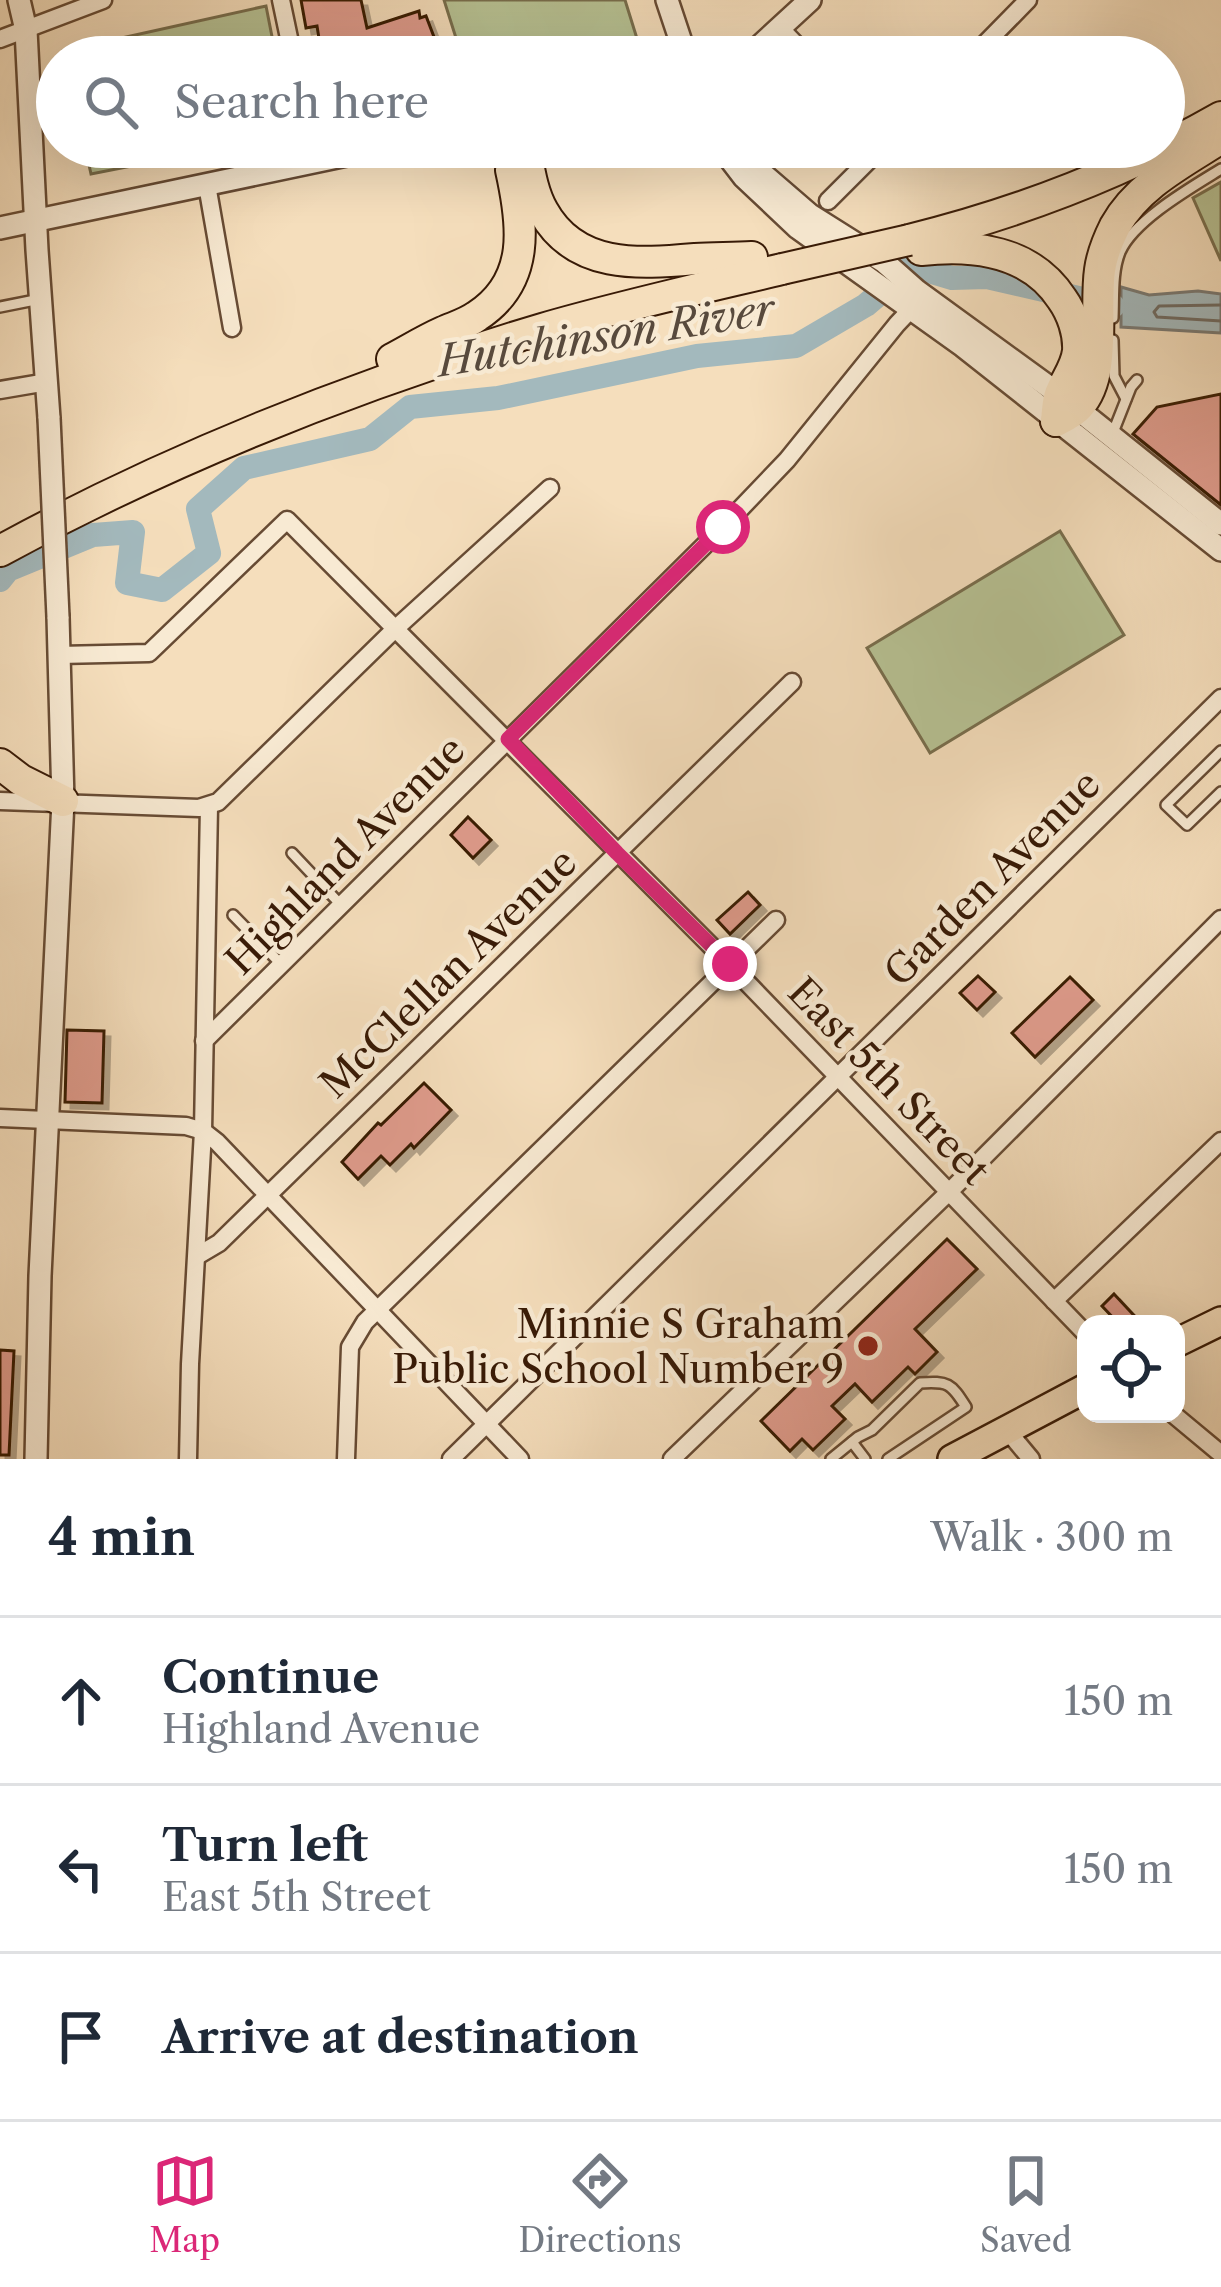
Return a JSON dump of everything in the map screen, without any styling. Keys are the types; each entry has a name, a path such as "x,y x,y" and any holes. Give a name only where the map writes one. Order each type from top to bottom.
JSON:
{"highway":[{"path":"1185,117 1221,97"},
{"path":"1185,136 1221,117"},
{"path":"1185,162 1221,138"},
{"path":"392,359 477,316 511,277 521,230 511,168"},
{"path":"530,168 543,211 564,237 610,260 643,263 978,248 1010,257 1050,283 1064,300 1074,325 1096,348"},
{"path":"893,250 993,199 1072,168"},
{"path":"893,250 1069,190 1118,168"},
{"path":"1064,408 1089,390 1108,242 1131,203 1175,168"},
{"path":"0,532 170,448 392,359 568,304 772,258"},
{"path":"0,551 189,459 374,386 772,258"},
{"path":"0,764 63,801"}],"main road":[{"path":"1185,1339 1221,1321"},
{"path":"952,1459 1077,1393"}],"street":[{"path":"20,0 26,30 49,418 63,801 36,1459"},
{"path":"0,39 103,0"},
{"path":"281,0 289,36"},
{"path":"667,0 679,36"},
{"path":"772,36 810,0"},
{"path":"993,36 1028,0"},
{"path":"0,228 207,185 266,168"},
{"path":"737,168 798,228 893,250"},
{"path":"757,168 810,215 893,250 914,300 1064,408 1221,550"},
{"path":"828,201 861,168"},
{"path":"207,185 232,328"},
{"name":"Highland Avenue","path":"204,1040 723,527 787,460 914,300"},
{"path":"0,390 46,382"},
{"path":"1105,445 1203,501 1221,524"},
{"path":"0,801 209,806 234,790 395,629 550,488"},
{"name":"East 5th Street","path":"58,655 149,653 287,520 730,964 1077,1325"},
{"name":"McClellan Avenue","path":"197,1256 219,1243 792,682"},
{"name":"Garden Avenue","path":"451,1459 1220,699"},
{"path":"188,1459 209,806"},
{"path":"346,1459 350,1347 365,1322 776,920"},
{"path":"672,1459 1221,920"},
{"path":"0,1118 187,1126 202,1131 520,1459"},
{"path":"1054,1301 1221,1142"},
{"path":"1184,1423 1221,1454"},
{"path":"1006,1429 1031,1459"}],"lane":[{"path":"783,26 793,36"},
{"path":"1106,281 1124,244 1149,218 1221,169"},
{"path":"0,308 40,299"},
{"path":"1096,348 1126,399"},
{"path":"1105,445 1137,380"},
{"path":"1221,751 1166,805 1187,825 1221,792"},
{"path":"292,853 341,904"},
{"path":"232,915 281,964"},
{"path":"831,1459 872,1430 920,1383 944,1382 955,1389 966,1407 887,1459"},
{"path":"852,1442 865,1459"}],"green space":[{"path":"444,0 625,0 636,36 455,36"},
{"path":"266,6 272,36 131,36"},
{"path":"90,168 121,168 91,174"},
{"path":"1221,182 1221,261 1193,198"},
{"path":"1060,531 1124,635 930,753 867,648"}],"water":[{"path":"1121,287 1149,295 1221,294 1221,333 1121,327"}],"building":[{"path":"301,0 361,0 367,28 419,11 434,36 319,36 317,26 306,28"},
{"path":"1221,394 1221,505 1133,434 1157,407"},
{"path":"468,817 491,840 473,858 451,835"},
{"path":"748,892 760,905 730,934 717,920"},
{"path":"978,976 995,992 977,1010 960,993"},
{"path":"1070,977 1093,1000 1035,1057 1012,1033"},
{"path":"67,1030 104,1031 102,1103 65,1102"},
{"path":"424,1083 451,1110 414,1148 411,1144 390,1165 381,1156 358,1179 342,1162"},
{"path":"947,1239 977,1269 915,1329 937,1352 915,1374 908,1367 872,1402 855,1384 832,1406 845,1419 813,1450 802,1439 790,1451 761,1421"},
{"path":"1114,1294 1134,1315 1110,1315 1102,1306"},
{"path":"0,1350 14,1351 9,1455 0,1455"}],"waterway":[{"name":"Hutchinson River","path":"0,580 8,570 93,535 133,532 127,583 162,590 209,553 198,509 244,468 370,439 410,407 498,398 697,356 796,346 866,305 912,266 952,278 987,277 1113,306"}],"place":[{"name":"Minnie S Graham Public School Number 9","path":"868,1346"}],"route":[{"path":"723,527 508,739 730,964"}]}
